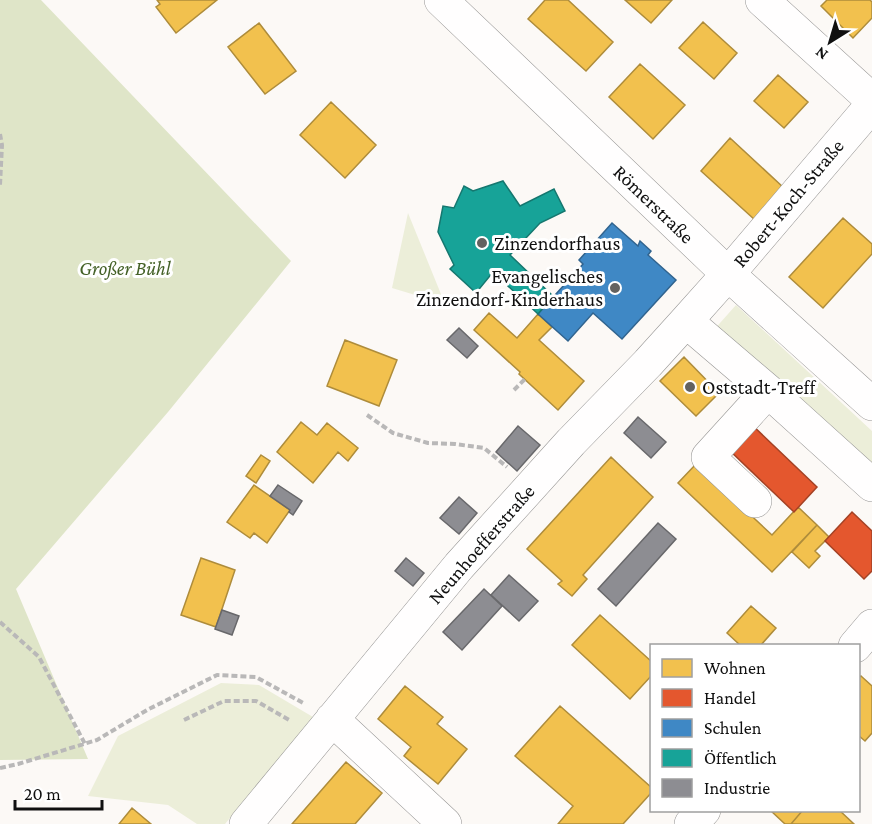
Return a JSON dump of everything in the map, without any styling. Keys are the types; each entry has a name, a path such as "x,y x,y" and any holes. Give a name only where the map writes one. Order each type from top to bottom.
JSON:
{"street":[{"name":"Römerstraße","path":"441,0 728,274 872,404"},
{"path":"762,0 872,100"},
{"name":"Robert-Koch-Straße","path":"728,274 872,105"},
{"name":"Neunhoefferstraße","path":"246,824 459,566 728,274"},
{"path":"686,321 872,485"},
{"path":"755,501 708,457 768,391"},
{"path":"856,644 872,626"},
{"path":"324,728 445,824"},
{"path":"691,824 702,812"}],"path":[{"path":"0,134 3,145 0,186"},
{"path":"514,390 525,379"},
{"path":"367,415 393,433 428,443 484,448 530,487"},
{"path":"0,622 39,657 85,744"},
{"path":"0,768 97,740 147,710 217,675 256,677 324,728"},
{"path":"184,720 224,701 256,701 324,728"}],"green space":[{"name":"Großer Bühl","path":"0,0 41,0 291,261 168,412 16,589 88,759 0,760"},
{"path":"408,213 445,304 392,288"},
{"path":"736,305 872,431 872,480 712,332"},
{"path":"221,683 259,685 313,717 225,824 197,824 168,805 88,796 118,736"}],"building: Wohnen":[{"path":"157,0 217,0 176,33 156,7 160,4"},
{"path":"545,0 568,0 613,42 586,71 528,19"},
{"path":"625,0 672,0 651,23"},
{"path":"827,0 870,0 872,18 853,38 821,6"},
{"path":"703,22 737,53 714,79 679,48"},
{"path":"259,23 296,71 265,94 228,47"},
{"path":"640,64 685,105 653,139 609,97"},
{"path":"778,75 808,102 784,128 754,101"},
{"path":"331,102 376,145 345,178 300,135"},
{"path":"730,138 784,188 755,220 701,171"},
{"path":"843,218 872,244 872,254 823,308 789,277"},
{"path":"489,313 517,338 538,314 552,327 539,340 584,381 558,410 474,330"},
{"path":"345,340 397,360 379,406 327,386"},
{"name":"Oststadt-Treff","path":"684,357 719,393 696,416 660,381"},
{"path":"301,422 317,435 327,423 358,448 348,461 338,452 313,483 277,452"},
{"path":"261,455 270,461 256,483 246,476"},
{"path":"611,457 653,497 583,575 587,579 572,596 558,584 562,581 527,549"},
{"path":"696,464 772,535 798,507 817,525 772,572 678,483"},
{"path":"254,485 290,510 267,543 254,533 250,538 227,522"},
{"path":"817,525 829,537 815,551 820,556 809,568 792,552"},
{"path":"201,558 235,570 216,627 181,615"},
{"path":"751,606 776,628 762,644 739,644 727,633"},
{"path":"600,615 650,660 650,677 630,699 572,645"},
{"path":"860,677 872,686 872,733 865,741 860,737"},
{"path":"405,686 443,717 437,724 467,749 438,784 404,756 411,747 378,719"},
{"path":"560,706 650,786 650,794 623,824 558,824 573,806 515,756"},
{"path":"346,762 382,793 355,824 292,824"},
{"path":"132,808 151,824 119,824"},
{"path":"772,812 801,812 791,824 785,824"},
{"path":"801,812 841,812 854,824 791,824"}],"building: Handel":[{"path":"750,423 817,487 794,512 727,448"},
{"path":"852,512 872,531 872,571 864,579 825,541"}],"building: Schulen":[{"name":"Evangelisches Zinzendorf-Kinderhaus","path":"612,223 638,246 640,241 651,251 648,255 676,280 622,339 593,313 568,341 538,314 583,264 579,260"}],"building: Öffentlich":[{"name":"Zinzendorfhaus","path":"503,181 520,206 554,189 565,211 540,223 510,255 553,296 538,314 493,272 476,293 450,269 454,265 438,232 443,206 454,208 464,186 473,191"}],"building: Industrie":[{"path":"459,328 478,346 467,358 447,340"},
{"path":"638,417 666,442 651,458 624,433"},
{"path":"518,426 540,445 517,471 496,452"},
{"path":"278,485 302,501 293,515 289,512 290,510 270,496"},
{"path":"459,497 477,513 459,534 440,518"},
{"path":"658,523 676,539 616,606 598,589"},
{"path":"406,558 424,573 413,586 395,571"},
{"path":"509,575 538,601 519,621 491,595"},
{"path":"484,589 502,606 462,650 443,632"},
{"path":"222,610 239,616 232,635 215,629"}],"place":[{"name":"Zinzendorfhaus","path":"482,243"},
{"name":"Evangelisches Zinzendorf-Kinderhaus","path":"615,288"},
{"name":"Oststadt-Treff","path":"690,387"}]}
